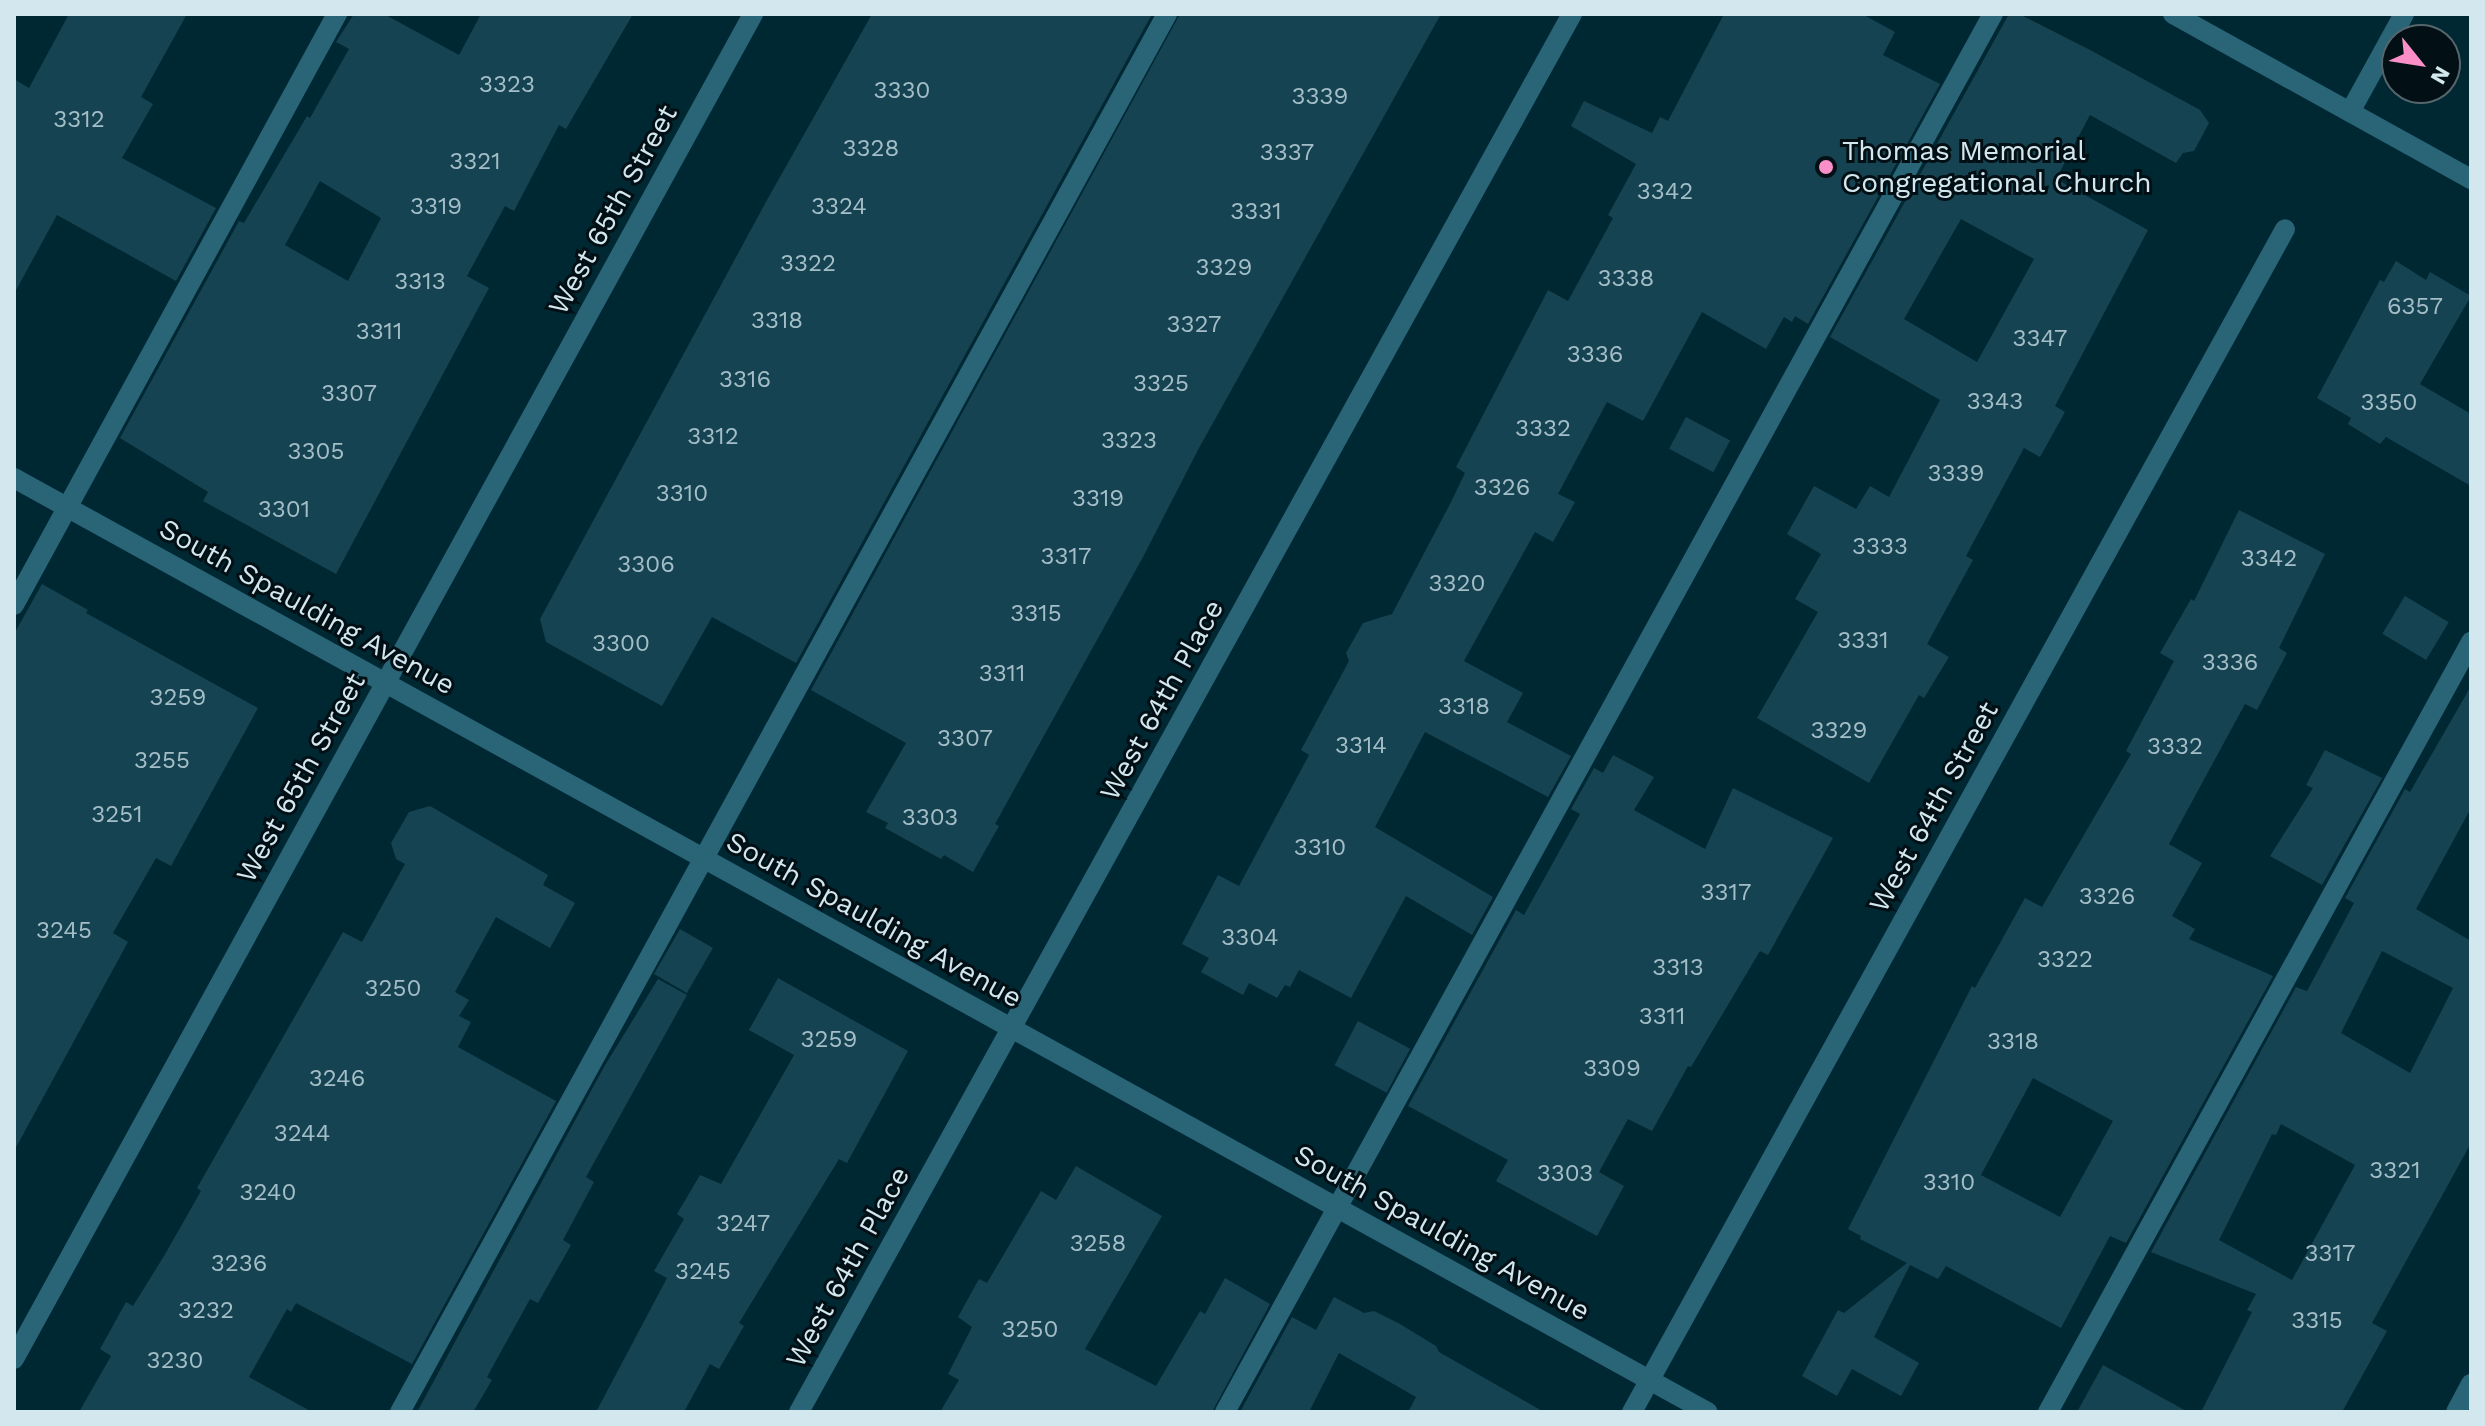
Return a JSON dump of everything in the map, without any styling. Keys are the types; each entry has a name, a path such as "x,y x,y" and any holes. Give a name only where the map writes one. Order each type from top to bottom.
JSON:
{"street":[{"path":"14,605 337,14"},
{"name":"West 65th Street","path":"14,1359 753,14"},
{"path":"400,1412 1167,14"},
{"name":"West 64th Place","path":"799,1412 1572,14"},
{"path":"1225,1412 1993,14"},
{"path":"2173,14 2471,179"},
{"path":"2350,112 2404,14"},
{"name":"West 64th Street","path":"1632,1412 2285,229"},
{"name":"South Spaulding Avenue","path":"14,478 1707,1412"},
{"path":"2048,1412 2471,642"},
{"path":"2456,1412 2471,1384"}],"building":[{"path":"69,14 187,14 141,97 153,104 122,158 216,208 176,281 57,215 14,294 14,79 29,88"},
{"path":"354,14 384,14 459,55 481,14 633,14 566,129 559,125 514,211 505,206 467,276 489,288 336,574 203,501 208,492 120,438 239,221 244,223 349,49 336,42","holes":["320,181 381,218 348,281 285,245"]},
{"path":"872,14 1152,14 796,663 712,617 662,706 546,642 540,619 767,200"},
{"path":"1180,14 1441,14 1199,448 1143,557 995,824 999,826 973,872 944,855 941,859 885,828 888,823 866,812 906,743 811,690"},
{"path":"1724,14 1862,14 1895,32 1883,55 1940,84 1808,324 1795,316 1792,322 1784,317 1766,349 1702,312 1643,421 1607,402 1558,494 1575,502 1553,542 1535,532 1464,661 1523,693 1507,722 1571,756 1548,797 1425,732 1375,827 1493,897 1472,935 1406,896 1351,998 1299,970 1290,987 1285,985 1277,998 1249,983 1243,995 1201,972 1209,958 1182,944 1218,875 1239,886 1309,755 1301,750 1349,661 1346,653 1363,623 1392,614 1465,473 1456,467 1548,290 1568,301 1613,218 1608,215 1636,164 1571,126 1584,101 1652,133 1660,117 1668,121"},
{"path":"2009,14 2019,14 2092,51 2200,110 2209,123 2194,151 2183,153 2176,163 2090,115 2056,179 2148,230 2055,406 2065,412 2040,457 2024,448 1966,556 1973,560 1927,644 1949,657 1924,698 1919,695 1869,783 1757,718 1818,612 1795,599 1821,554 1787,534 1814,486 1856,509 1870,486 1889,497 1940,400 1830,337","holes":["1961,219 2034,259 1977,362 1904,319"]},
{"path":"2396,261 2426,280 2430,272 2471,296 2420,384 2471,414 2471,486 2386,437 2380,444 2348,424 2351,418 2317,398 2380,280 2384,282"},
{"path":"1686,417 1730,440 1713,472 1669,449"},
{"path":"2239,510 2325,554 2279,648 2287,653 2257,710 2245,704 2169,844 2202,863 2172,916 2195,929 2189,939 2273,976 2126,1243 2110,1236 2061,1328 1946,1266 1938,1279 1910,1265 1874,1337 1919,1363 1901,1396 1852,1369 1837,1396 1802,1376 1838,1310 1844,1313 1907,1263 1860,1239 1861,1236 1848,1229 1972,986 1975,988 2025,898 2042,907 2131,754 2126,751 2174,661 2160,653 2191,599 2194,601","holes":["2033,1078 2113,1121 2060,1217 1981,1175"]},
{"path":"42,584 88,610 86,613 258,708 171,866 156,858 113,933 128,942 14,1151 14,634"},
{"path":"2405,596 2449,622 2426,660 2382,634"},
{"path":"2471,686 2471,808 2416,909 2471,941 2471,1143 2372,1323 2387,1331 2342,1412 2201,1412 2252,1312 2247,1310 2256,1294 2151,1252 2296,987 2307,991 2354,903 2345,898 2405,789 2410,792","holes":["2382,951 2453,988 2410,1073 2341,1033","2281,1124 2355,1165 2292,1280 2219,1240 2272,1134 2276,1135"]},
{"path":"2325,750 2382,778 2322,885 2270,856 2313,788 2306,785"},
{"path":"1613,755 1654,777 1634,810 1705,849 1733,788 1833,838 1768,955 1760,951 1691,1067 1688,1066 1652,1131 1628,1119 1599,1172 1624,1186 1597,1236 1496,1181 1508,1160 1408,1106 1516,910 1524,915 1580,814 1571,809 1594,768 1603,773"},
{"path":"430,806 548,875 543,885 575,903 550,948 496,917 455,992 469,1000 459,1016 471,1022 458,1047 556,1101 412,1364 296,1303 291,1312 287,1309 249,1377 312,1412 79,1412 111,1356 100,1349 126,1302 133,1306 164,1256 201,1191 197,1188 343,932 362,942 405,864 396,859 391,843 409,812"},
{"path":"680,929 713,948 687,993 654,974"},
{"path":"778,978 908,1051 847,1163 839,1159 739,1323 744,1326 719,1369 710,1364 684,1412 596,1412 667,1278 654,1271 684,1219 677,1214 700,1175 721,1184 794,1055 749,1030"},
{"path":"658,979 687,995 586,1177 594,1182 563,1240 571,1245 538,1303 530,1299 487,1377 492,1380 473,1412 417,1412 604,1067"},
{"path":"1358,1021 1410,1049 1387,1093 1335,1065"},
{"path":"1076,1166 1162,1216 1085,1349 1156,1386 1200,1311 1205,1314 1225,1278 1270,1304 1212,1412 940,1412 959,1380 948,1374 972,1327 958,1317 979,1279 987,1283 1041,1191 1056,1200"},
{"path":"1334,1297 1364,1313 1374,1311 1400,1324 1436,1346 1439,1352 1544,1412 1408,1412 1416,1397 1339,1353 1309,1412 1240,1412 1292,1317 1316,1330"},
{"path":"2103,1365 2188,1412 2077,1412"}],"place":[{"name":"Thomas Memorial Congregational Church","path":"1826,167"}]}
